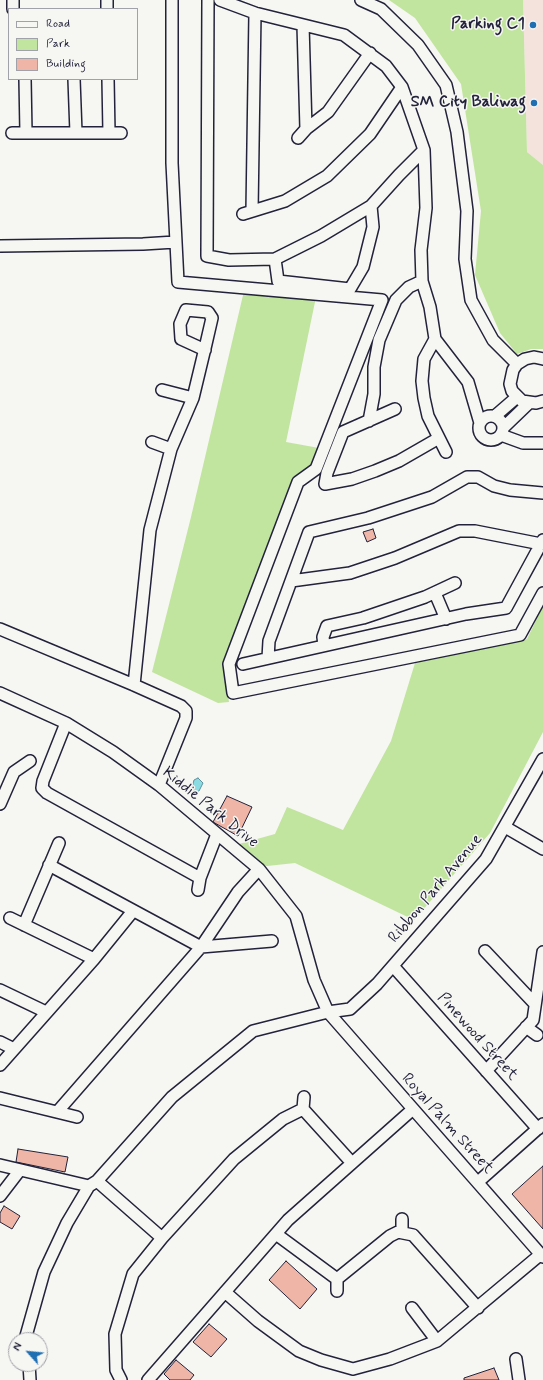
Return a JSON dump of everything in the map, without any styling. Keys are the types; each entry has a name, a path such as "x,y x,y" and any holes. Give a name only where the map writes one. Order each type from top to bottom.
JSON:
{"street":[{"path":"172,0 172,163 178,282 382,300 316,469 298,482 229,664 234,693 520,634 543,593"},
{"path":"208,0 208,256 229,260 275,259 321,236 371,206 424,150"},
{"path":"220,0 255,13 344,35 386,66 402,87 424,150 426,208 421,250 422,281 430,307 435,339 468,382 480,423 479,431 483,437 490,440 502,432 529,403"},
{"path":"361,0 382,9 418,45 446,85 457,132 466,204 465,258 471,300 493,340 517,364"},
{"path":"255,13 247,212 285,201 327,176 370,134 402,87"},
{"path":"303,25 306,129"},
{"path":"298,138 306,129 328,112 370,53"},
{"path":"24,80 26,133"},
{"path":"74,80 76,133"},
{"path":"108,80 109,133"},
{"path":"12,133 121,133"},
{"path":"275,259 278,281 350,288 363,267 373,228 371,206"},
{"path":"0,246 143,244 175,242"},
{"path":"369,421 374,394 374,367 379,340 396,300 409,287 422,281"},
{"path":"435,339 424,359 422,381 428,416 446,452"},
{"path":"134,685 150,530 171,449 193,398 205,350"},
{"path":"543,359 534,357 525,359 517,364 513,370 510,384 517,397 529,403 543,401"},
{"path":"162,390 193,398"},
{"path":"495,416 517,397"},
{"path":"395,409 343,432 327,473 325,484 352,479 375,471 399,461 439,438"},
{"path":"480,423 486,416 495,416 501,420 502,432"},
{"path":"502,432 523,443 543,443"},
{"path":"152,442 171,449"},
{"path":"268,658 269,641 309,532 368,518 432,497 467,477 478,477 494,486 510,490 543,493"},
{"path":"243,664 446,619 506,608 542,542 475,531 459,531 395,558 350,573 291,581"},
{"path":"324,645 324,630 327,626 363,618 436,593 455,583"},
{"path":"436,593 446,619"},
{"path":"0,629 181,706 186,711 186,718 159,785"},
{"name":"Kiddie Park Drive","path":"0,693 66,723 114,752 159,785 259,869 296,916 314,980 328,1012"},
{"path":"66,723 43,781 42,788 47,793 200,878"},
{"name":"Ribbon Park Avenue","path":"27,1332 44,1272 67,1223 93,1183 172,1096 253,1031 328,1012 350,1009 377,984 486,859 543,759"},
{"path":"0,803 14,772 30,761"},
{"path":"505,826 543,849"},
{"path":"198,890 200,878 217,834"},
{"path":"24,925 59,843"},
{"path":"49,866 201,947 272,941"},
{"path":"58,1111 201,947 238,892 259,869"},
{"path":"0,1065 94,959 133,911"},
{"path":"10,918 94,959"},
{"path":"485,951 535,1004"},
{"path":"486,1071 533,1020 543,952"},
{"name":"Pinewood Street","path":"393,966 486,1071 540,1127"},
{"path":"0,990 46,1012"},
{"name":"Royal Palm Street","path":"328,1012 542,1256"},
{"path":"526,1027 537,1035"},
{"path":"0,1042 14,1049"},
{"path":"304,1097 303,1109 352,1163"},
{"path":"0,1098 58,1111 77,1117"},
{"path":"121,1380 116,1370 115,1334 133,1274 162,1238 234,1159 283,1119 303,1109"},
{"path":"148,1380 288,1220 413,1109"},
{"path":"478,1182 540,1127"},
{"path":"0,1165 93,1183 162,1238"},
{"path":"0,1196 20,1170"},
{"path":"402,1219 402,1232"},
{"path":"336,1291 337,1279 390,1236 398,1232 402,1232 412,1235 478,1308"},
{"path":"276,1234 337,1279"},
{"path":"225,1292 258,1321 299,1351 321,1360 353,1369 390,1359 437,1341 542,1256"},
{"path":"412,1308 437,1341"},
{"path":"516,1359 519,1380"},
{"path":"353,1369 354,1380"}],"shaded area":[{"name":"SM City Baliwag","path":"523,0 543,0 543,165 527,152"}],"green space":[{"path":"389,0 523,0 527,152 543,165 543,349 531,349 517,354 500,333 475,275 481,211 461,84 415,18"},
{"path":"244,291 316,297 286,442 319,448 312,465 293,479 237,634 223,664 229,702 218,703 152,672 191,517"},
{"path":"543,606 543,732 490,833 414,920 295,863 267,866 257,864 239,844 275,834 287,807 343,830 391,741 415,663 527,639"}],"water":[{"path":"198,778 203,783 199,791 193,793 191,791 194,780"}],"building":[{"path":"373,529 376,538 367,542 363,532"},
{"path":"227,796 252,807 238,836 213,822"},
{"path":"18,1149 68,1157 65,1172 16,1162"},
{"path":"543,1166 543,1229 512,1194"},
{"path":"4,1206 20,1216 12,1229 0,1222 0,1213"},
{"path":"286,1261 317,1289 300,1309 269,1280"},
{"path":"209,1324 227,1339 211,1357 193,1342"},
{"path":"176,1360 194,1375 190,1380 170,1380 164,1374"},
{"path":"494,1368 499,1380 464,1380 464,1378"}],"place":[{"name":"Parking C1","path":"533,25"},
{"name":"SM City Baliwag","path":"534,103"}]}
